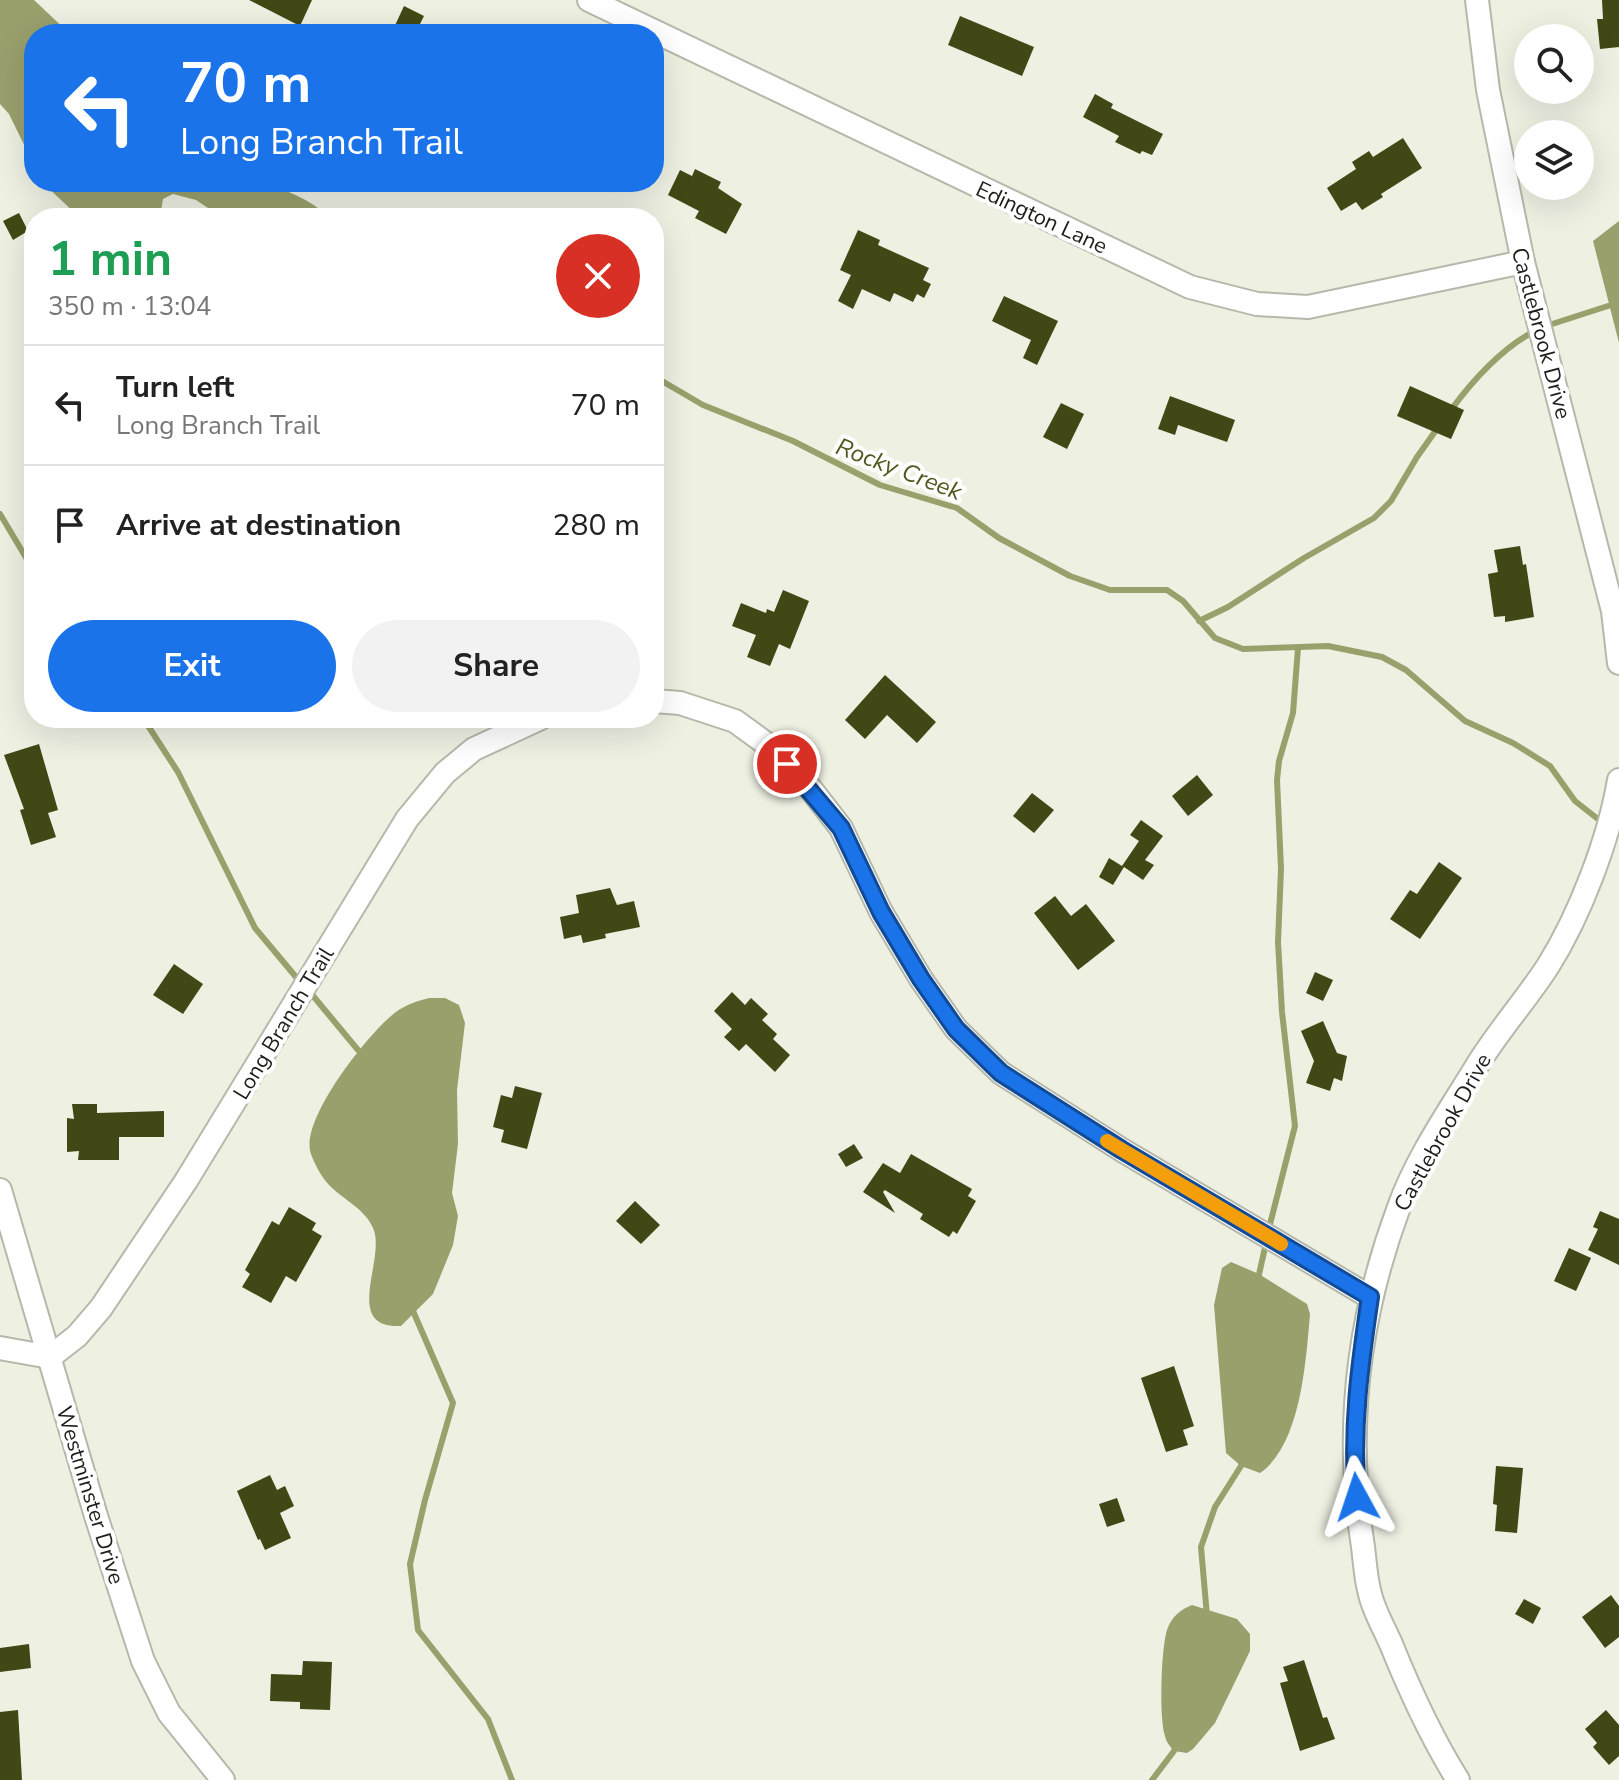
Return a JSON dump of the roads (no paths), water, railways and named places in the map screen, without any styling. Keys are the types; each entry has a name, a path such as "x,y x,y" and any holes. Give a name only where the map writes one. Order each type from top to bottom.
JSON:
{"street":[{"name":"Edington Lane","path":"589,0 639,24"},
{"name":"Castlebrook Drive","path":"1477,0 1488,90 1523,262 1613,611 1619,663"},
{"name":"Edington Lane","path":"664,36 1190,287 1257,304 1308,307 1523,262"},
{"path":"664,702 680,703 735,721 772,748 802,779 841,828 881,912 921,979 956,1029 1001,1073 1122,1150 1370,1297"},
{"name":"Long Branch Trail","path":"50,1357 77,1336 101,1308 186,1181 407,819 445,773 474,749 519,728"},
{"name":"Castlebrook Drive","path":"1458,1780 1442,1755 1407,1684 1370,1595 1353,1453 1357,1379 1370,1297 1399,1205 1415,1174 1490,1044 1548,965 1578,906 1614,814 1619,780"},
{"name":"Westminster Drive","path":"0,1190 96,1516 143,1661 169,1713 223,1780"},
{"path":"0,1348 50,1357"}],"waterway":[{"path":"1546,326 1611,305 1619,297"},
{"path":"1451,410 1489,366 1511,346 1535,331"},
{"name":"Rocky Creek","path":"664,382 703,405 793,441 880,485 957,508 999,538 1070,576 1110,590 1167,590 1183,601 1215,638 1243,649 1328,646 1382,657 1406,670 1465,721 1513,743 1550,766 1575,801 1603,823"},
{"path":"1199,621 1228,607 1374,518 1391,501 1439,426"},
{"path":"0,514 24,554"},
{"path":"1268,1232 1295,1126 1282,1012 1278,942 1281,869 1277,780 1279,761 1293,713 1298,648"},
{"path":"149,728 178,772 255,928 301,983"},
{"path":"309,991 358,1050"},
{"path":"1258,1279 1266,1243"},
{"path":"413,1311 453,1403 410,1564 418,1630 488,1719 512,1780"},
{"path":"1207,1616 1201,1547 1215,1507 1241,1466 1242,1457"},
{"path":"1152,1780 1174,1751 1176,1743"}]}
